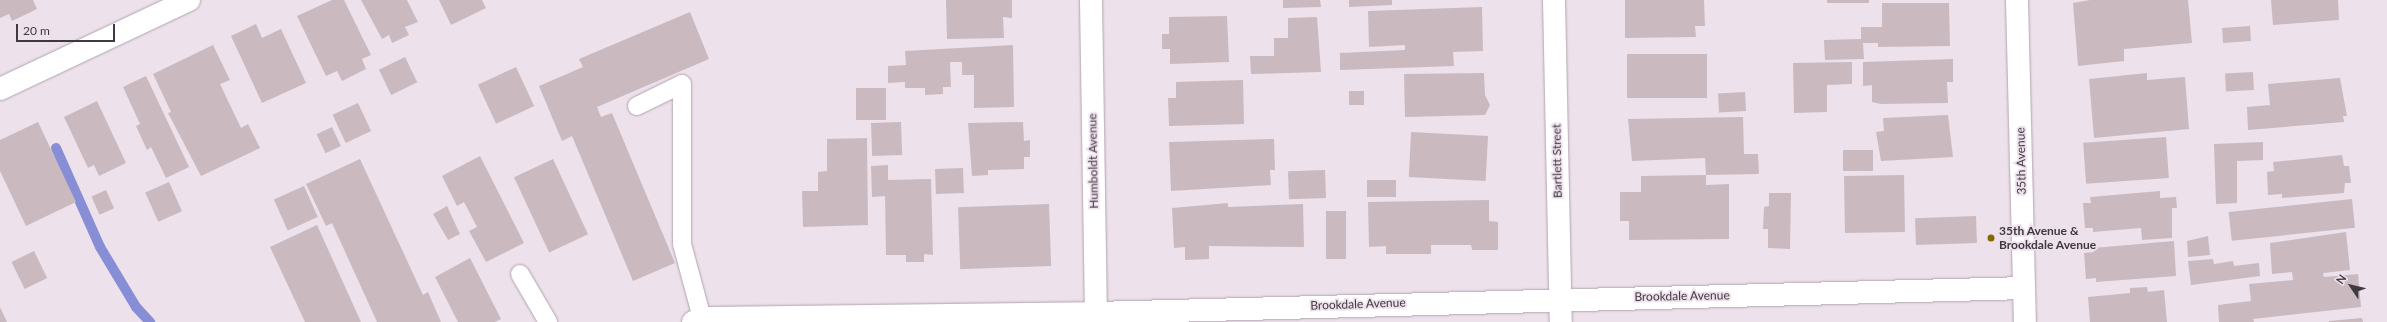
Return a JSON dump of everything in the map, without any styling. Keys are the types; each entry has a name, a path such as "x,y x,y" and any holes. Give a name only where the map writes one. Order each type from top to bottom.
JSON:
{"street":[{"path":"0,88 189,0"},
{"name":"Humboldt Avenue","path":"1091,0 1096,317"},
{"name":"Bartlett Street","path":"1554,0 1561,322"},
{"name":"35th Avenue","path":"2017,0 2025,322"},
{"name":"Brookdale Avenue","path":"697,320 1096,317 1561,298 2024,288"}],"lane":[{"path":"637,106 682,84 682,244 697,320"},
{"path":"520,274 548,322"}],"building":[{"path":"0,0 33,0 37,9 12,21 9,14 0,18"},
{"path":"332,0 344,0 371,55 362,59 366,69 342,81 337,71 326,76 297,16"},
{"path":"361,0 407,0 418,22 405,27 409,35 392,43 389,35 382,39"},
{"path":"439,0 482,0 486,8 451,25"},
{"path":"946,0 1012,0 1012,18 1003,17 1004,38 947,39"},
{"path":"1283,0 1320,0 1321,7 1283,8"},
{"path":"1349,0 1392,0 1392,5 1349,7"},
{"path":"1625,0 1704,0 1705,26 1695,26 1696,37 1625,38"},
{"path":"1827,0 1869,0 1869,3 1827,3"},
{"path":"2090,0 2188,0 2192,43 2124,49 2124,61 2078,66 2073,3"},
{"path":"2271,0 2338,0 2339,20 2273,25"},
{"path":"1882,3 1949,3 1950,46 1878,47 1878,43 1863,43 1864,59 1825,60 1824,40 1861,39 1861,27 1882,27"},
{"path":"1482,7 1483,51 1453,52 1454,66 1340,70 1340,53 1405,50 1405,45 1369,47 1368,11"},
{"path":"690,12 709,59 597,107 601,117 612,113 675,263 633,281 572,136 562,141 539,86 583,67 579,59"},
{"path":"1227,16 1229,62 1170,64 1170,49 1162,49 1162,34 1169,34 1169,17"},
{"path":"1317,17 1321,72 1251,74 1250,56 1274,56 1274,38 1288,38 1288,18"},
{"path":"256,24 262,38 281,29 306,83 262,103 231,36"},
{"path":"2250,26 2251,41 2223,43 2222,28"},
{"path":"213,45 230,80 220,84 241,128 248,124 260,148 201,176 168,113 171,112 153,74"},
{"path":"1013,45 1014,107 974,108 974,75 962,75 962,62 950,62 951,87 943,87 943,94 925,95 925,88 905,88 905,82 888,83 888,66 906,65 905,51"},
{"path":"1627,54 1707,54 1707,98 1627,98"},
{"path":"405,57 417,82 391,95 379,70"},
{"path":"1953,59 1953,82 1947,82 1948,103 1881,104 1872,102 1872,85 1863,86 1863,62"},
{"path":"1852,62 1852,84 1827,85 1827,112 1794,113 1793,63"},
{"path":"516,67 534,106 496,124 478,85"},
{"path":"2253,72 2254,90 2226,91 2225,73"},
{"path":"1484,73 1485,95 1490,105 1485,115 1405,117 1404,74"},
{"path":"2147,73 2147,80 2185,77 2189,129 2094,138 2089,79"},
{"path":"146,76 189,167 166,178 151,147 147,150 136,126 140,124 123,87"},
{"path":"2340,78 2347,116 2343,116 2344,122 2248,130 2247,107 2270,105 2268,84"},
{"path":"1243,80 1244,124 1169,126 1168,98 1176,98 1176,82"},
{"path":"856,88 886,88 886,120 856,120"},
{"path":"1349,91 1364,91 1364,105 1349,105"},
{"path":"1745,92 1746,111 1719,112 1718,93"},
{"path":"97,101 126,163 99,176 94,165 88,168 64,117"},
{"path":"358,103 371,131 346,143 333,115"},
{"path":"1948,115 1953,157 1881,161 1876,132 1884,131 1883,118"},
{"path":"1743,117 1744,154 1758,154 1759,174 1706,175 1705,158 1632,161 1628,119"},
{"path":"38,122 76,202 26,226 0,171 0,140"},
{"path":"901,122 902,155 872,156 871,123"},
{"path":"1023,122 1024,141 1030,140 1030,157 1024,157 1024,169 988,170 988,175 972,176 968,123"},
{"path":"332,127 341,146 325,153 317,134"},
{"path":"1411,132 1488,136 1486,181 1409,177"},
{"path":"2166,137 2169,178 2086,184 2083,143"},
{"path":"867,138 868,225 803,227 802,191 818,191 818,172 827,171 827,139"},
{"path":"1274,139 1275,170 1270,170 1271,185 1171,191 1169,142"},
{"path":"2263,142 2263,160 2237,161 2237,203 2216,204 2214,144"},
{"path":"1843,150 1873,150 1873,171 1843,171"},
{"path":"2342,155 2344,166 2349,166 2351,183 2345,183 2344,193 2282,198 2282,194 2268,195 2267,172 2274,171 2273,162"},
{"path":"480,156 524,243 486,262 469,231 477,227 464,202 457,206 442,176"},
{"path":"360,159 423,295 428,292 441,322 377,322 332,223 326,226 306,184"},
{"path":"553,159 588,234 549,252 514,177"},
{"path":"888,165 888,180 931,179 933,255 924,254 924,262 906,262 906,255 886,255 885,196 872,197 871,166"},
{"path":"963,168 964,193 936,194 935,169"},
{"path":"1325,170 1326,198 1289,199 1288,171"},
{"path":"1706,175 1706,185 1729,184 1729,239 1629,240 1629,221 1620,221 1620,192 1641,192 1641,176"},
{"path":"1904,175 1905,232 1845,233 1844,176"},
{"path":"1367,180 1396,180 1396,197 1367,197"},
{"path":"169,182 182,211 158,222 145,193"},
{"path":"304,186 318,217 288,230 274,199"},
{"path":"106,190 114,208 100,215 91,197"},
{"path":"2160,191 2160,198 2176,197 2177,208 2172,208 2172,238 2142,240 2141,228 2093,232 2093,228 2085,228 2083,203 2091,203 2090,197"},
{"path":"1769,193 1791,193 1790,249 1768,248 1768,229 1763,229 1764,207 1769,206"},
{"path":"2352,199 2355,228 2232,241 2229,212"},
{"path":"1489,200 1489,221 1498,222 1498,250 1472,250 1471,245 1431,245 1431,254 1386,254 1386,246 1369,247 1368,202"},
{"path":"1228,203 1228,207 1303,204 1304,247 1209,246 1209,259 1185,260 1185,247 1174,248 1172,208"},
{"path":"1049,204 1051,266 960,269 958,207"},
{"path":"447,206 460,234 448,240 433,214"},
{"path":"1326,211 1346,211 1346,259 1326,259"},
{"path":"1976,216 1977,243 1916,245 1915,218"},
{"path":"317,225 361,322 305,322 270,247"},
{"path":"2346,232 2350,270 2323,273 2324,277 2358,274 2361,307 2253,319 2254,322 2219,322 2218,305 2251,301 2249,284 2293,280 2292,272 2272,274 2270,243"},
{"path":"2208,236 2210,255 2188,257 2187,241"},
{"path":"2174,241 2176,276 2096,282 2096,278 2086,279 2084,253 2094,252 2093,248"},
{"path":"34,251 47,278 25,289 12,262"},
{"path":"470,258 501,319 495,322 458,322 435,277"},
{"path":"2213,259 2214,264 2233,261 2234,266 2259,263 2260,276 2191,285 2188,261"},
{"path":"2147,287 2148,292 2164,290 2167,322 2090,322 2088,297 2130,293 2130,288"},
{"path":"0,307 7,322 0,322"},
{"path":"2362,318 2363,322 2329,322 2329,321"}],"waterway":[{"path":"56,148 100,247 136,307 150,322"}],"place":[{"name":"35th Avenue & Brookdale Avenue","path":"1991,238"}]}
